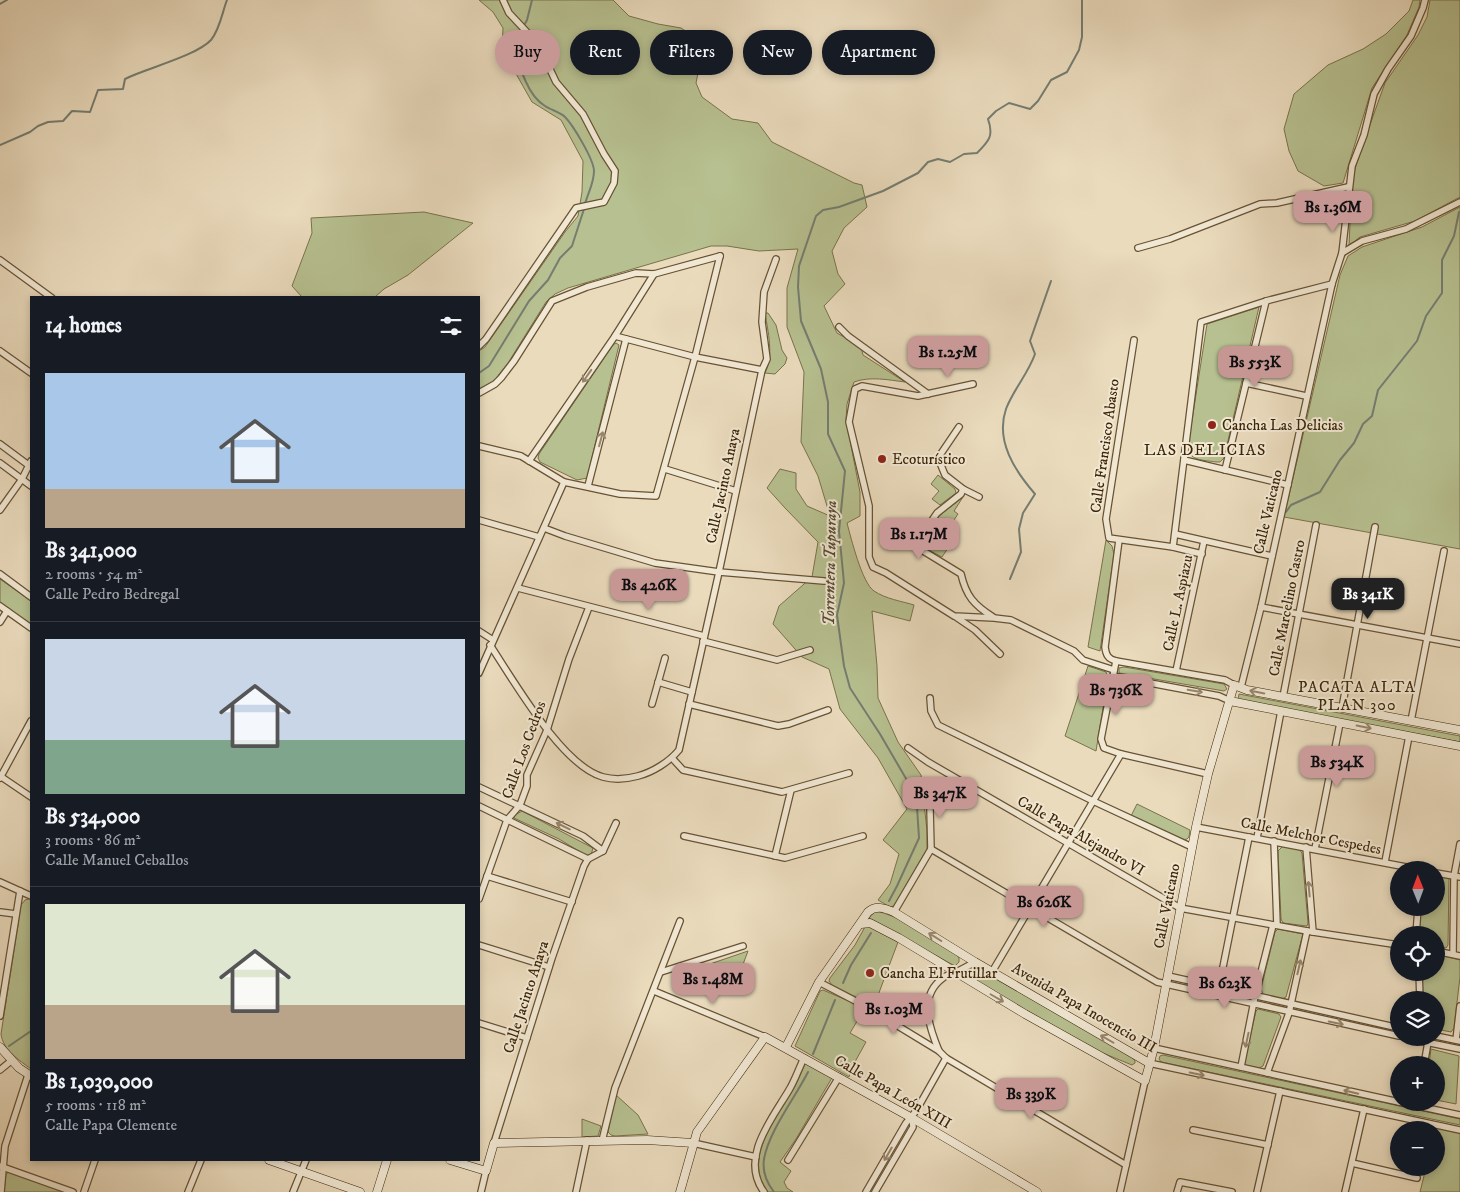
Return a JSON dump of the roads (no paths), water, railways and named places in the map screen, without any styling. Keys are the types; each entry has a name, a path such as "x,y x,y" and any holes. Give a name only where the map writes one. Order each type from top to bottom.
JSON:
{"street":[{"path":"480,345 486,340 576,208 604,202 614,183 615,171 583,114 556,82 538,44 509,14 503,0"},
{"name":"Calle Vaticano","path":"1120,1192 1154,1048 1192,847 1208,774 1230,701 1238,686 1261,607 1306,396 1332,284 1342,253 1348,187 1352,166 1364,135 1374,94 1388,69 1411,36 1424,8 1424,0"},
{"path":"1138,248 1170,239 1260,204 1277,203 1348,187"},
{"path":"1342,253 1362,241 1406,229 1460,202"},
{"path":"480,392 495,384 501,378 552,301 587,287 636,273 654,274 720,256 695,357 656,496 620,494 564,482 521,456 480,446"},
{"name":"Calle Jacinto Anaya","path":"672,758 679,750 720,572 762,370 767,359 762,322 764,292 776,259"},
{"path":"0,260 49,296"},
{"path":"529,461 615,336 654,274"},
{"path":"1173,547 1187,422 1201,322 1266,300 1332,284"},
{"path":"1224,470 1266,300"},
{"path":"839,327 848,336 928,394"},
{"path":"615,336 695,357 762,370"},
{"path":"588,486 626,340"},
{"name":"Calle Francisco Abasto","path":"1119,540 1109,538 1106,519 1134,340"},
{"path":"0,351 30,372"},
{"path":"1246,383 1306,396"},
{"path":"973,384 918,396 862,386 855,389 849,422 869,506 869,557 873,567 886,573 975,630 1000,654"},
{"path":"958,427 938,458 945,475 979,497"},
{"path":"0,444 30,464 0,510"},
{"path":"1184,460 1288,485"},
{"path":"0,463 30,485"},
{"path":"665,469 736,491"},
{"path":"480,671 564,482"},
{"path":"964,489 961,494 937,513 916,542 920,549 961,574 965,589 978,608 994,618"},
{"path":"480,520 539,537"},
{"name":"Calle Marcelino Castro","path":"1283,697 1316,525"},
{"path":"1342,708 1375,527"},
{"path":"544,528 655,563 720,572 824,581"},
{"path":"1175,534 1272,556"},
{"path":"1202,554 1173,547 1119,540 1105,646 1106,655 1110,659 1225,680 1238,686 1283,697 1460,730"},
{"name":"Calle L. Aspiazu","path":"1176,671 1204,541"},
{"path":"1411,721 1444,551"},
{"path":"0,574 30,596"},
{"path":"518,588 704,638 777,660 810,650"},
{"path":"0,606 30,627"},
{"name":"Calle Los Cedros","path":"480,896 507,820 520,805 527,786 527,775 548,730 569,659 589,607"},
{"path":"1261,607 1460,644"},
{"path":"0,622 7,611"},
{"path":"954,616 1011,620 1074,652 1084,660 1114,673 1218,696 1230,701 1460,746"},
{"path":"480,633 492,642 548,730 576,761 602,776 614,778 641,775 654,770 672,758 683,770 782,792 849,773"},
{"path":"652,704 665,658"},
{"path":"1116,661 1100,741 1107,750 1208,774"},
{"path":"658,682 692,692"},
{"path":"930,698 931,710 938,725 1192,847"},
{"path":"689,704 778,726 828,710"},
{"path":"1257,838 1281,711"},
{"path":"1315,849 1340,723"},
{"path":"30,724 0,777 30,797"},
{"path":"1385,862 1409,736"},
{"name":"Calle Papa Alejandro VI","path":"908,748 928,762 1180,908 1390,944"},
{"path":"992,972 1121,754"},
{"path":"480,787 583,836 603,851"},
{"path":"775,856 791,790"},
{"path":"894,912 931,849 930,808 926,794"},
{"path":"480,806 588,859 603,851 616,823"},
{"name":"Calle Melchor Cespedes","path":"1196,827 1390,863"},
{"path":"684,836 785,858 863,836"},
{"path":"1219,988 1249,837"},
{"path":"1241,1067 1255,996 1275,925 1274,841"},
{"path":"1453,954 1460,844"},
{"path":"1267,1073 1289,1013 1310,931 1306,847"},
{"path":"931,849 1157,982 1390,1034"},
{"name":"Calle Jacinto Anaya","path":"481,1192 494,1143 549,967 588,859"},
{"path":"487,876 572,902"},
{"path":"0,882 30,896"},
{"path":"0,1016 3,977 20,891"},
{"name":"Avenida Papa Inocencio III","path":"861,924 868,912 873,908 880,907 894,912 1149,1064 1460,1130"},
{"path":"0,912 16,914"},
{"path":"602,1141 615,1088 680,921"},
{"path":"786,1047 820,982 861,924 870,923 1145,1081"},
{"path":"480,946 549,967"},
{"path":"661,972 743,946"},
{"path":"1445,953 1460,956"},
{"path":"939,1051 928,1019 927,1005 930,993 944,976 955,973 975,962"},
{"path":"1168,976 1390,1026"},
{"path":"820,982 865,1006 939,1051 946,1058 1126,1165"},
{"path":"654,991 765,1036 704,1121 693,1143 680,1192"},
{"path":"1445,1038 1458,1041 1460,1006"},
{"path":"480,1023 527,1038"},
{"name":"Calle Papa León XIII","path":"765,1036 912,1118 1037,1192"},
{"path":"1445,1046 1460,1049"},
{"path":"0,1047 11,1061 30,1075 5,1146 1,1166 1,1192"},
{"name":"Avenida Papa Inocencio III","path":"1154,1048 1390,1100"},
{"path":"764,1192 754,1172 759,1143 791,1087 804,1058"},
{"path":"866,1192 906,1123 912,1118 946,1058"},
{"path":"0,1070 11,1061"},
{"path":"788,1160 839,1077"},
{"path":"1257,1192 1280,1091"},
{"path":"1345,1192 1364,1109"},
{"name":"Avenida Papa Inocencio III","path":"1443,1111 1460,1115"},
{"path":"875,1192 913,1126 912,1118"},
{"path":"1193,1130 1268,1145"},
{"path":"576,1192 587,1140"},
{"path":"494,1143 647,1140 693,1143 756,1157"},
{"path":"84,1192 95,1161"},
{"path":"188,1192 200,1161"},
{"path":"272,1161 360,1192"},
{"path":"293,1192 306,1161"},
{"path":"377,1192 387,1161"},
{"path":"453,1161 486,1171"},
{"path":"1352,1163 1417,1178"},
{"path":"1,1166 73,1192"},
{"path":"1177,1192 1180,1182 1232,1192"}],"waterway":[{"path":"0,4 7,0"},
{"path":"0,145 48,122 63,121 72,111 90,112 98,90 123,89 125,79 204,46 217,31 227,0"},
{"path":"532,0 527,20 517,38 523,76 539,101 569,121 587,151 593,166 594,175 585,204"},
{"name":"Torrentera Tupuraya","path":"889,901 919,838 917,807 908,782 850,688 844,666 837,615 844,583 839,531 845,471 828,434 828,402 821,369 801,321 798,287 799,266 816,216 823,210 839,207 883,191 918,173 928,162 938,159 950,162 964,154 977,153 989,138 991,130 988,119 996,111 1009,103 1030,109 1038,101 1051,80 1067,72 1079,50 1082,37 1082,0"},
{"path":"480,372 489,366 529,301 548,280 560,258 572,246 584,209"},
{"path":"1286,512 1291,505 1320,492 1340,460 1354,443 1363,424 1372,416 1378,390 1417,341 1426,316 1442,293 1442,260 1454,236 1459,212"},
{"path":"1010,579 1021,552 1019,529 1023,513 1035,494 1020,476 1009,455 1003,433 1003,421 1009,402 1035,354 1030,341 1051,281"},
{"name":"Torrentera Tupuraya","path":"843,983 851,965 871,933"},
{"name":"Torrentera Tupuraya","path":"813,1054 835,1000"},
{"path":"9,1046 30,1032"},
{"name":"Torrentera Tupuraya","path":"774,1192 764,1173 764,1159 767,1148 771,1137 808,1072"}],"place":[{"name":"Cancha Las Delicias","path":"1212,425"},
{"name":"Ecoturístico","path":"882,459"},
{"name":"Cancha El Frutillar","path":"870,973"}],"district":[{"name":"LAS DELICIAS","path":"1205,450"},
{"name":"PACATA ALTA PLAN 300","path":"1357,696"}]}
